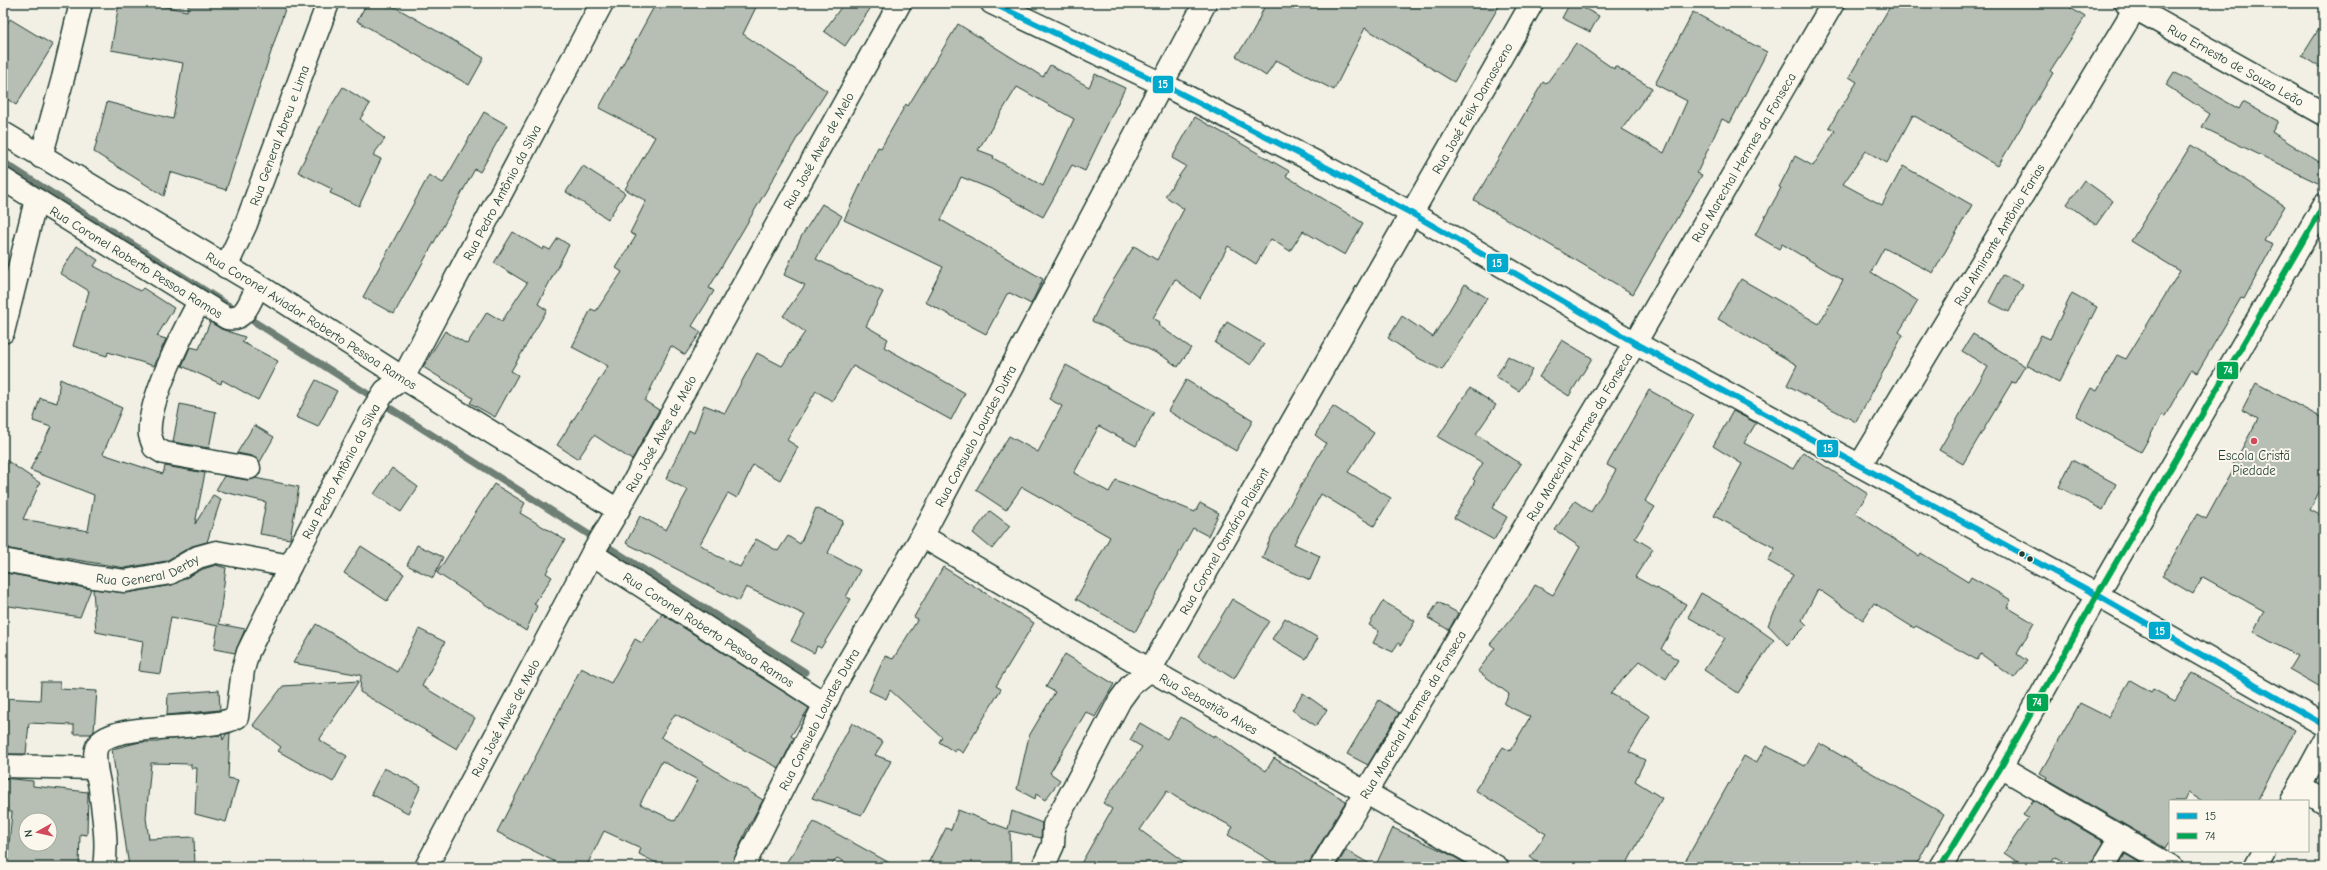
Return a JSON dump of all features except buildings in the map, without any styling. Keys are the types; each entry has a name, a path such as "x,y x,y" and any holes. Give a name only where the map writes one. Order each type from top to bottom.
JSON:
{"street":[{"path":"41,157 63,78 80,3"},
{"name":"Rua General Abreu e Lima","path":"226,267 246,224 328,3"},
{"name":"Rua Pedro Antônio da Silva","path":"104,867 106,851 105,831 96,768 96,750 99,743 107,738 133,730 186,725 221,724 237,717 242,670 248,652 290,566 380,399 403,378 602,3"},
{"name":"Rua José Alves de Melo","path":"426,867 594,550 613,519 900,3"},
{"path":"992,3 1162,84 1331,170 1411,213 1635,343 2097,595 2324,724"},
{"name":"Rua Consuelo Lourdes Dutra","path":"742,867 825,704 922,536 1204,3"},
{"name":"Rua José Felix Damasceno","path":"1411,213 1532,3"},
{"name":"Rua Marechal Hermes da Fonseca","path":"1321,867 1635,343 1833,3"},
{"name":"Rua Ernesto de Souza Leão","path":"2133,5 2324,114"},
{"name":"Rua Almirante Antônio Farias","path":"1860,465 2133,5"},
{"name":"Rua Coronel Aviador Roberto Pessoa Ramos","path":"3,133 226,267 249,301 403,378 613,519"},
{"name":"Rua Coronel Roberto Pessoa Ramos","path":"3,179 227,318 233,319 249,301"},
{"path":"3,332 36,200"},
{"path":"1940,867 2001,767 2097,595 2324,205"},
{"name":"Rua Coronel Osmário Plaisant","path":"1043,867 1053,844 1054,825 1117,707 1131,685 1150,670 1411,213"},
{"path":"199,302 178,342 151,415 150,435 154,447 164,453 248,468"},
{"name":"Rua Sebastião Alves","path":"922,536 1150,670 1497,867"},
{"name":"Rua Coronel Roberto Pessoa Ramos","path":"594,550 825,704"},
{"name":"Rua General Derby","path":"3,560 94,577 125,581 170,573 198,557 216,552 290,566"},
{"path":"2324,742 2296,794 2324,803"},
{"path":"3,766 96,768"},
{"path":"2001,767 2172,867"},
{"path":"2104,867 2121,837"},
{"path":"2255,867 2263,852"}],"waterway":[{"path":"3,162 805,672"}],"transit line":[{"name":"15","path":"992,3 1162,84 1331,170 1411,213 1635,343 2097,595 2324,725"},
{"name":"74","path":"1940,867 2001,767 2097,595 2324,205"}],"place":[{"name":"Escola Cristã Piedade","path":"2254,441"}]}
